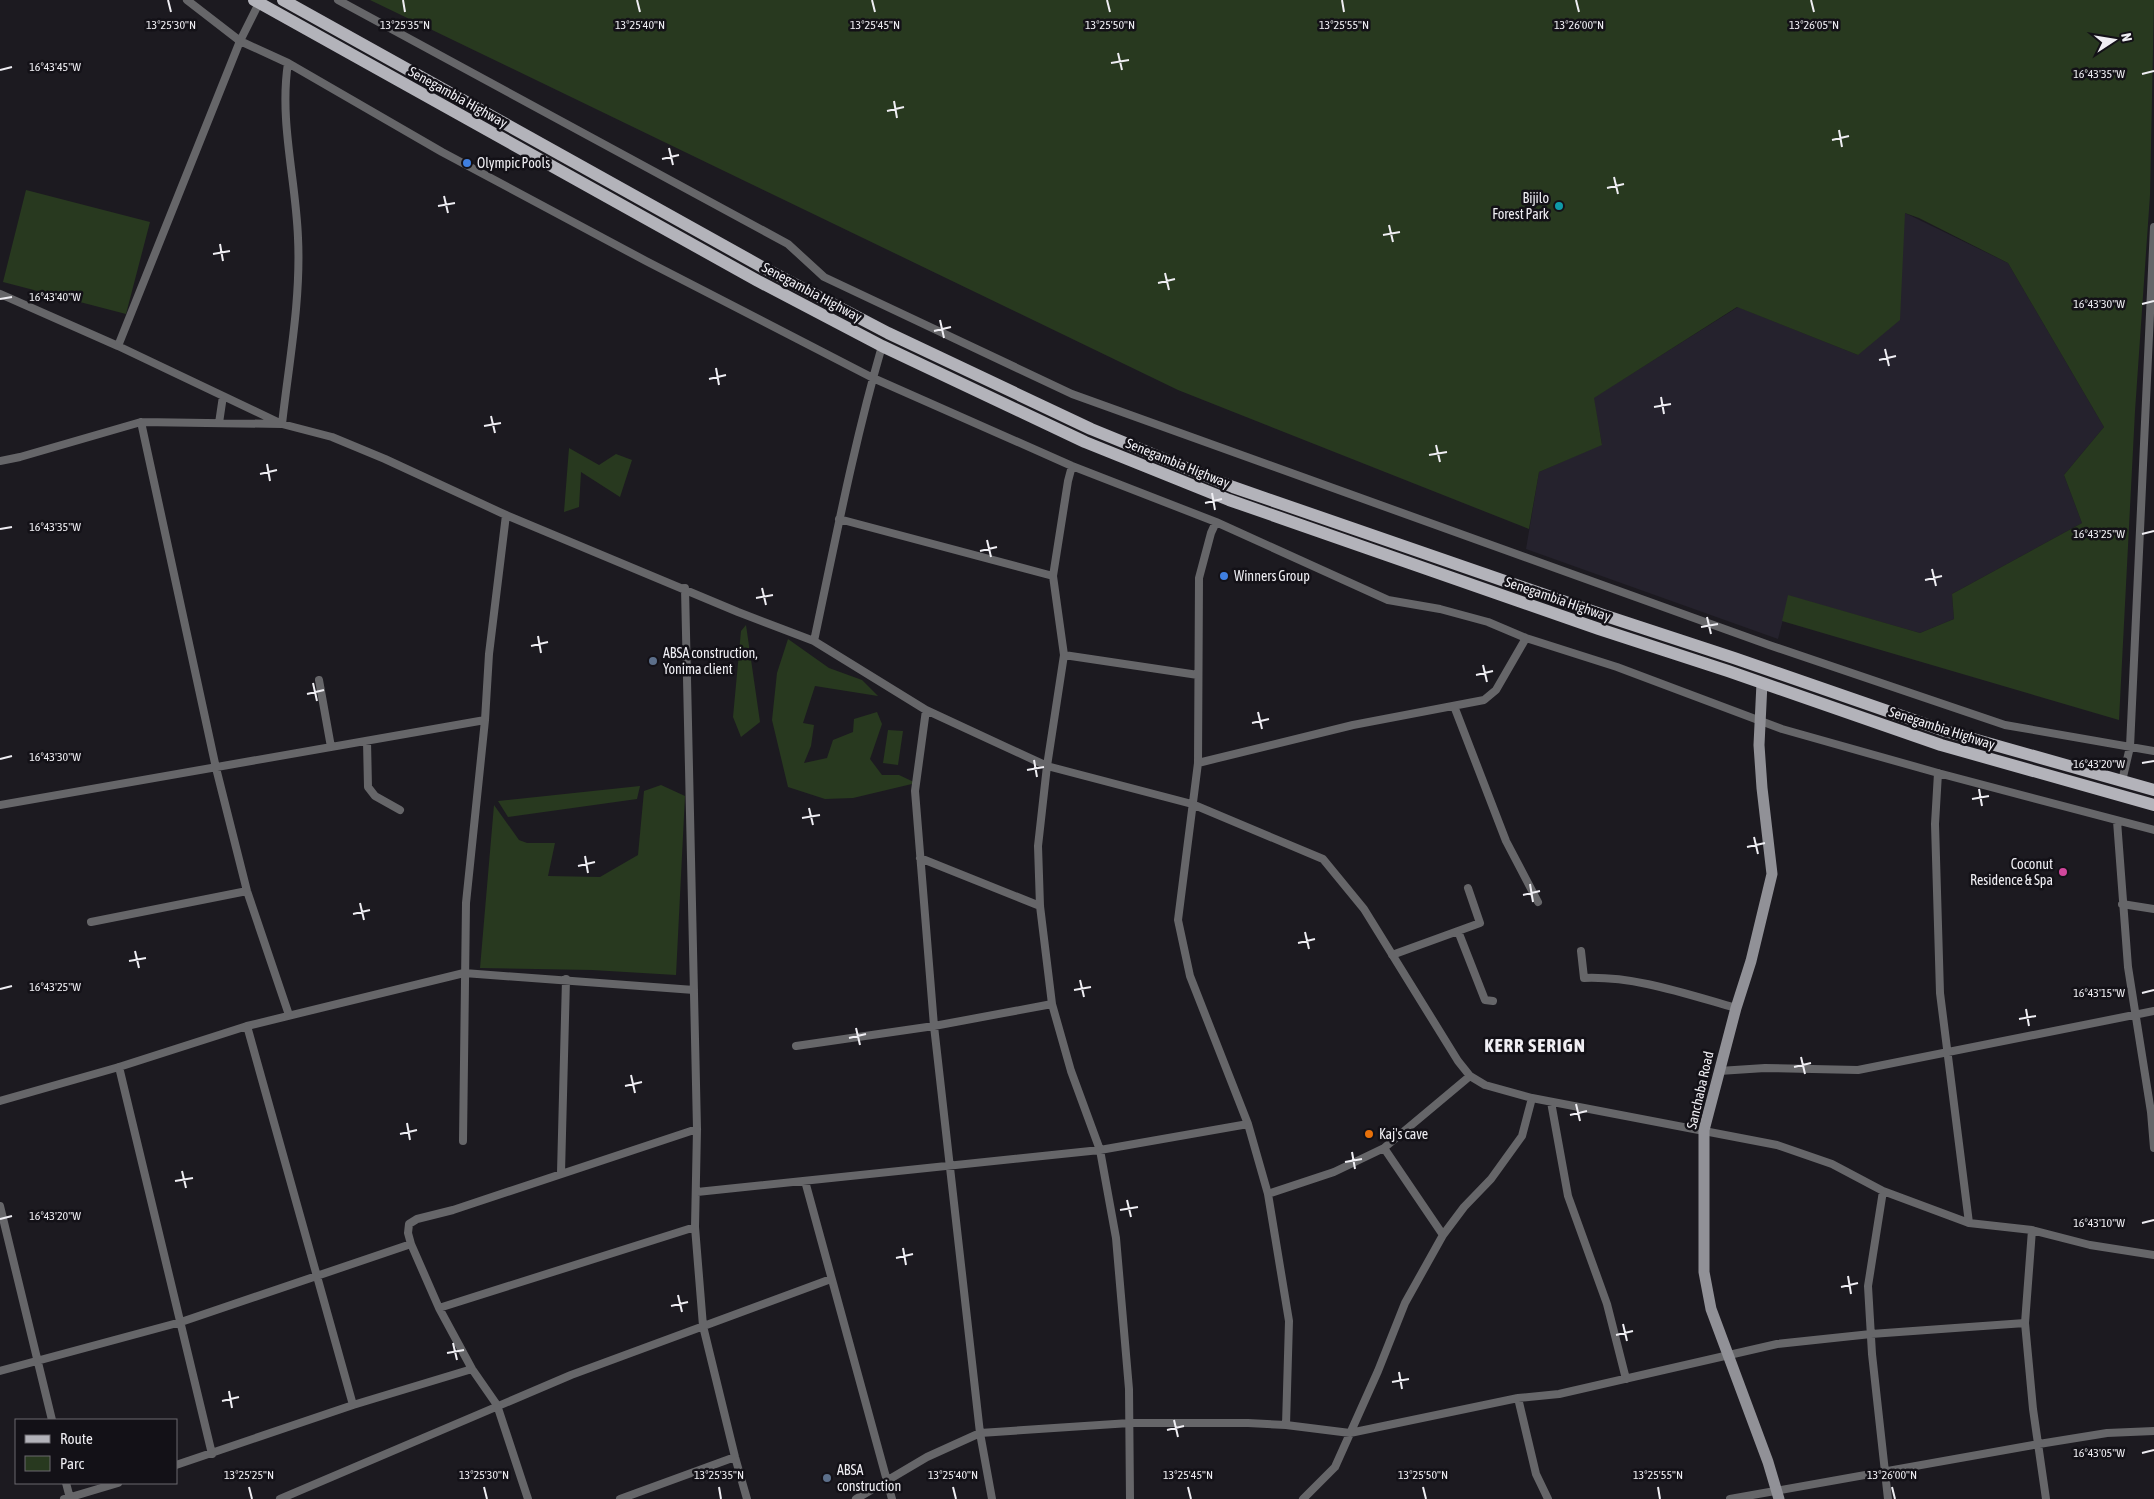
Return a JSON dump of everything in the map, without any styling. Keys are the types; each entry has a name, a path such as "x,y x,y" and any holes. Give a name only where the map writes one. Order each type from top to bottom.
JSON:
{"main road":[{"name":"Senegambia Highway","path":"282,0 782,278 888,333 1091,429 1234,487 1945,732 2154,790"},
{"name":"Senegambia Highway","path":"256,1 758,281 882,346 1047,425 1228,500 1941,745 2154,804"}],"street":[{"path":"186,0 240,41 288,63 442,152 646,261 873,378 1072,466 1216,522 1388,600 1440,609 1488,622 1526,638 1617,667 1760,718 1782,729 1938,773 2154,830"},
{"path":"338,0 788,244 824,277 1072,394 1760,642 2005,725 2154,751"},
{"path":"118,346 256,1"},
{"path":"282,424 299,282 298,236 284,90 288,63"},
{"path":"2122,781 2130,747 2135,597 2154,227"},
{"path":"0,294 118,346 282,424 332,437 374,454 506,515 685,588 738,612 814,641 926,710 1047,766 1192,804 1323,859 1364,909 1470,1076 1485,1084 1551,1102 1777,1145 1832,1164 1883,1191 1969,1223 2032,1230 2090,1244 2154,1255"},
{"path":"814,641 839,520 882,346"},
{"path":"219,422 223,396"},
{"path":"0,460 20,457 141,422 282,424"},
{"path":"141,422 216,768 247,891 289,1015"},
{"path":"1072,466 1053,576 1064,655 1047,766 1038,846 1040,906 1052,1004 1071,1071 1100,1150 1116,1238 1129,1389 1130,1499"},
{"path":"463,1141 466,903 485,720 489,654 506,515"},
{"path":"839,520 1053,576"},
{"path":"1216,522 1211,533 1199,578 1198,763 1178,920 1190,976 1248,1124 1268,1194 1289,1321 1286,1425"},
{"path":"685,588 697,1129 695,1227 703,1326 735,1457 748,1499"},
{"path":"1198,763 1353,725 1484,700 1496,690 1526,638"},
{"path":"1064,655 1198,675"},
{"path":"319,680 331,747"},
{"name":"Sanchaba Road","path":"1762,683 1760,718 1762,788 1772,874 1751,960 1718,1071 1704,1130 1704,1272 1711,1309 1778,1494"},
{"path":"1454,706 1506,841 1538,902"},
{"path":"926,710 915,791 934,1026 980,1433 992,1499"},
{"path":"0,805 485,720"},
{"path":"368,742 368,787 375,796 400,810"},
{"path":"1938,773 1935,824 1940,993 1969,1223"},
{"path":"2117,821 2128,968 2154,1148"},
{"path":"920,858 1040,906"},
{"path":"1392,955 1480,923 1468,888"},
{"path":"91,922 247,891"},
{"path":"2122,904 2154,909"},
{"path":"1458,931 1485,1000 1493,1001"},
{"path":"1581,951 1584,978 1612,977 1635,981 1736,1008"},
{"path":"0,1101 119,1067 247,1026 464,973 566,979 694,990"},
{"path":"561,1173 566,979"},
{"path":"796,1046 934,1026 1052,1004"},
{"path":"1718,1071 1765,1068 1858,1070 1948,1054 2154,1011"},
{"path":"247,1026 353,1405"},
{"path":"119,1067 212,1454"},
{"path":"1268,1194 1334,1172 1384,1148 1470,1076"},
{"path":"1303,1499 1335,1467 1406,1303 1443,1235 1464,1207 1491,1179 1522,1136 1532,1098"},
{"path":"1551,1102 1568,1196 1608,1304 1626,1379"},
{"path":"697,1192 1100,1150 1248,1124"},
{"path":"528,1499 497,1406 472,1369 439,1308 411,1244 408,1233 410,1224 417,1219 453,1210 697,1129"},
{"path":"1384,1148 1443,1235"},
{"path":"805,1182 885,1480 892,1499"},
{"path":"1883,1191 1868,1286 1870,1334 1888,1499"},
{"path":"0,1206 52,1419"},
{"path":"439,1308 695,1227"},
{"path":"2032,1230 2025,1323 2033,1409 2046,1499"},
{"path":"0,1371 37,1359 181,1322 411,1244"},
{"path":"280,1499 571,1375 831,1279"},
{"path":"856,1499 885,1480 927,1457 980,1433 1130,1423 1286,1425 1350,1432 1518,1398 1558,1394 1728,1357 1777,1344 1870,1334 2025,1323"},
{"path":"178,1464 353,1405 472,1369"},
{"path":"1518,1398 1536,1474 1548,1499"},
{"path":"1730,1499 1778,1494 1884,1471 2039,1444 2108,1433 2154,1431"},
{"path":"620,1499 735,1457"},
{"path":"66,1484 67,1498 115,1484"}],"shaded area":[{"path":"1905,213 2008,263 2104,427 2064,475 2082,523 1952,594 1954,619 1920,633 1789,596 1778,639 1526,549 1539,472 1602,444 1593,398 1738,307 1858,355"}],"green space":[{"path":"370,0 2154,0 2150,195 2135,411 2119,720 1782,621 1788,595 1920,633 1954,619 1952,594 2082,523 2064,475 2104,427 2008,263 1919,218 1905,213 1900,320 1858,355 1737,307 1594,398 1602,445 1539,472 1529,529 1178,390"},
{"path":"26,190 150,222 126,314 3,282"},
{"path":"569,448 599,465 616,454 632,460 620,497 581,472 579,507 564,512"},
{"path":"746,625 760,722 741,737 733,717 741,631"},
{"path":"788,639 829,668 862,680 878,696 815,686 803,723 814,725 811,746 804,763 827,758 833,740 853,732 854,719 877,712 882,724 870,759 882,775 899,775 916,783 853,798 825,799 788,787 772,720 777,673"},
{"path":"888,730 903,731 898,765 883,763"},
{"path":"661,785 685,796 676,975 592,970 480,968 494,805 519,840 527,843 555,843 548,876 600,877 638,855 644,791"},
{"path":"640,786 637,799 508,817 498,801"}],"place":[{"name":"Olympic Pools","path":"467,163"},
{"name":"Bijilo Forest Park","path":"1559,206"},
{"name":"Winners Group","path":"1224,576"},
{"name":"ABSA construction, Yonima client","path":"653,661"},
{"name":"Coconut Residence & Spa","path":"2063,872"},
{"name":"Kaj's cave","path":"1369,1134"},
{"name":"ABSA construction","path":"827,1478"}],"district":[{"name":"KERR SERIGN","path":"1535,1045"}]}
